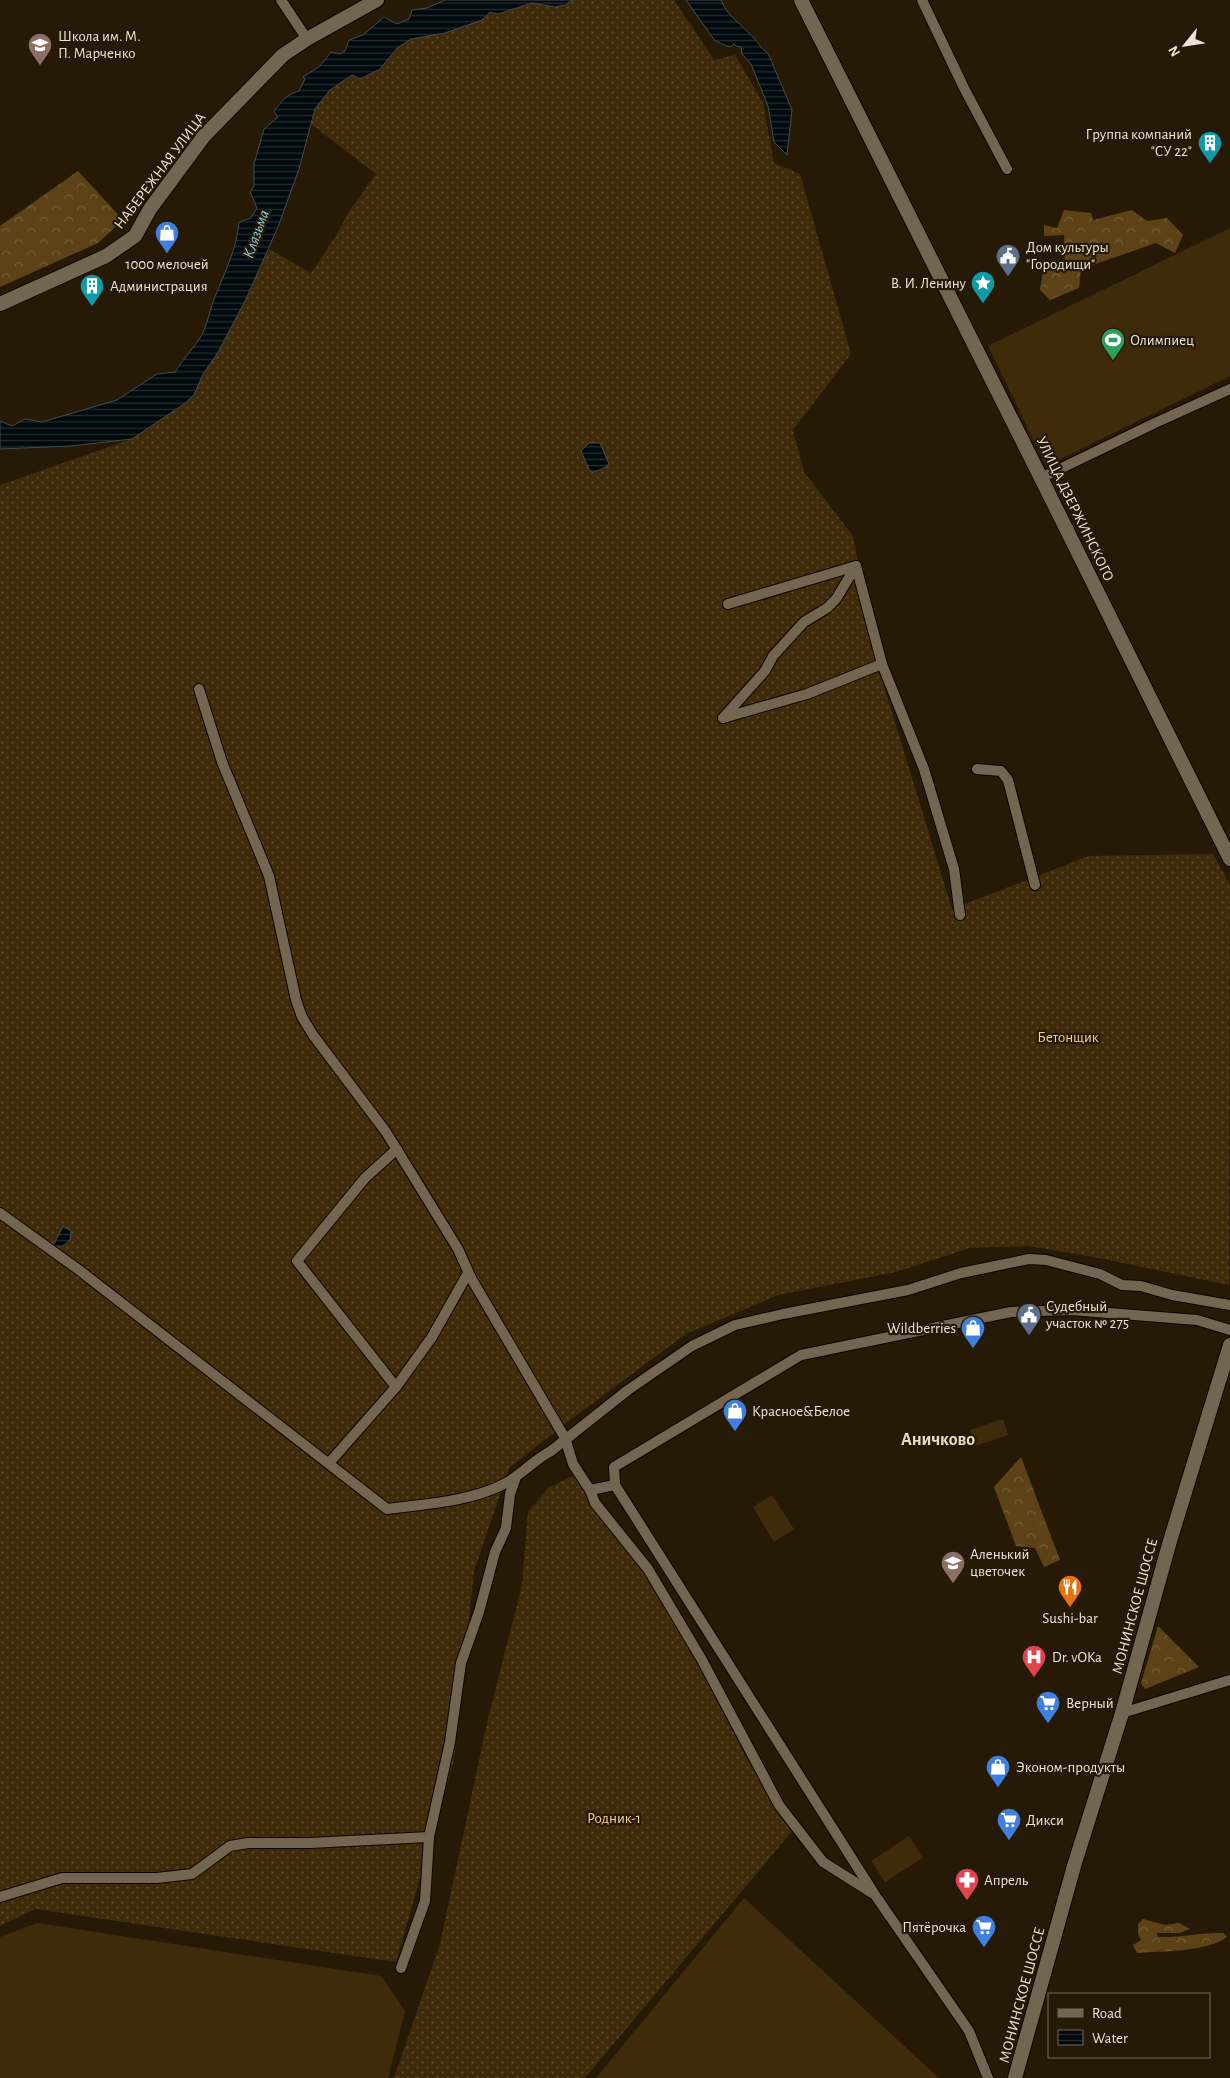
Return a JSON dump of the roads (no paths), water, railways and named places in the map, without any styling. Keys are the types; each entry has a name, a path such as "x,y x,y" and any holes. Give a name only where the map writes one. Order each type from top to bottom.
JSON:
{"street":[{"path":"281,0 307,39"},
{"name":"НАБЕРЕЖНАЯ УЛИЦА","path":"0,304 106,256 134,236 150,209 204,136 283,55 307,39 378,0"},
{"name":"УЛИЦА ДЗЕРЖИНСКОГО","path":"801,0 1230,859"},
{"path":"922,0 964,88 1007,169"},
{"path":"1041,478 1230,389"},
{"path":"728,604 856,566"},
{"path":"856,566 836,599 827,608 804,622 773,656 765,671 723,718 807,694 882,664"},
{"path":"856,566 882,664 924,768 954,869 960,915"},
{"path":"199,689 225,770 269,876 296,1000 302,1017 313,1035 386,1132 458,1249 468,1273 565,1438 573,1464 590,1490 595,1503 648,1568 702,1660 779,1805 823,1862 875,1895"},
{"path":"977,768 1001,771 1008,780 1035,885"},
{"path":"396,1387 297,1261 365,1178 397,1149"},
{"path":"0,1213 79,1270 387,1509 458,1499 502,1485 516,1477 540,1456 551,1450 628,1390 692,1346 735,1325 908,1290 961,1273 1029,1259 1046,1260 1100,1274 1122,1285 1141,1286 1172,1295 1230,1305"},
{"path":"328,1464 396,1387 432,1337 468,1273"},
{"path":"988,2078 969,2031 875,1895 615,1486 614,1467 801,1355 1011,1312 1071,1310 1197,1320 1230,1330"},
{"name":"МОНИНСКОЕ ШОССЕ","path":"1015,2078 1074,1866 1122,1714 1170,1541 1230,1345"},
{"path":"401,1968 425,1901 429,1837 450,1742 462,1663 496,1552 506,1528 510,1494 516,1477"},
{"path":"590,1490 615,1486"},
{"path":"1122,1714 1230,1680"},
{"path":"0,1897 62,1878 157,1878 192,1874 230,1846 248,1842 310,1843 429,1837"}],"water":[{"name":"Клязьма","path":"445,0 573,0 565,5 555,7 532,3 498,14 490,12 482,20 445,33 411,39 397,48 380,69 360,79 352,75 330,90 315,109 299,169 278,227 245,301 217,354 203,374 194,395 184,404 132,439 71,446 0,449 0,421 12,426 25,419 42,422 117,400 157,374 175,372 204,331 213,302 233,252 239,222 251,218 257,208 250,192 254,186 254,164 264,129 278,117 274,111 288,96 299,91 305,79 303,77 320,66 331,52 339,54 345,51 349,40 363,35 384,17 397,24 409,19 412,10 427,8"},
{"path":"686,0 721,0 731,15 768,53 792,110 787,155 774,142 768,106 751,64 742,54 741,47 734,44 730,47 715,41"},
{"path":"589,443 600,443 609,464 607,466 597,471 590,471 581,451"},
{"path":"63,1226 71,1231 70,1240 63,1246 53,1246"}],"place":[{"name":"Школа им. М. П. Марченко","path":"40,66"},
{"name":"Группа компаний \"СУ 22\"","path":"1210,164"},
{"name":"1000 мелочей","path":"167,254"},
{"name":"Дом культуры \"Городищи\"","path":"1008,277"},
{"name":"В. И. Ленину","path":"983,304"},
{"name":"Администрация","path":"92,307"},
{"name":"Олимпиец","path":"1113,361"},
{"name":"Судебный участок № 275","path":"1029,1336"},
{"name":"Wildberries","path":"973,1349"},
{"name":"Красное&Белое","path":"735,1432"},
{"name":"Аленький цветочек","path":"953,1584"},
{"name":"Sushi-bar","path":"1070,1608"},
{"name":"Dr. vOKa","path":"1034,1678"},
{"name":"Верный","path":"1048,1724"},
{"name":"Эконом-продукты","path":"998,1788"},
{"name":"Дикси","path":"1009,1841"},
{"name":"Апрель","path":"967,1901"},
{"name":"Пятёрочка","path":"984,1948"}],"district":[{"name":"Аничково","path":"938,1440"}],"park label":[{"name":"Бетонщик","path":"1068,1037"},
{"name":"Родник-1","path":"614,1818"}]}
